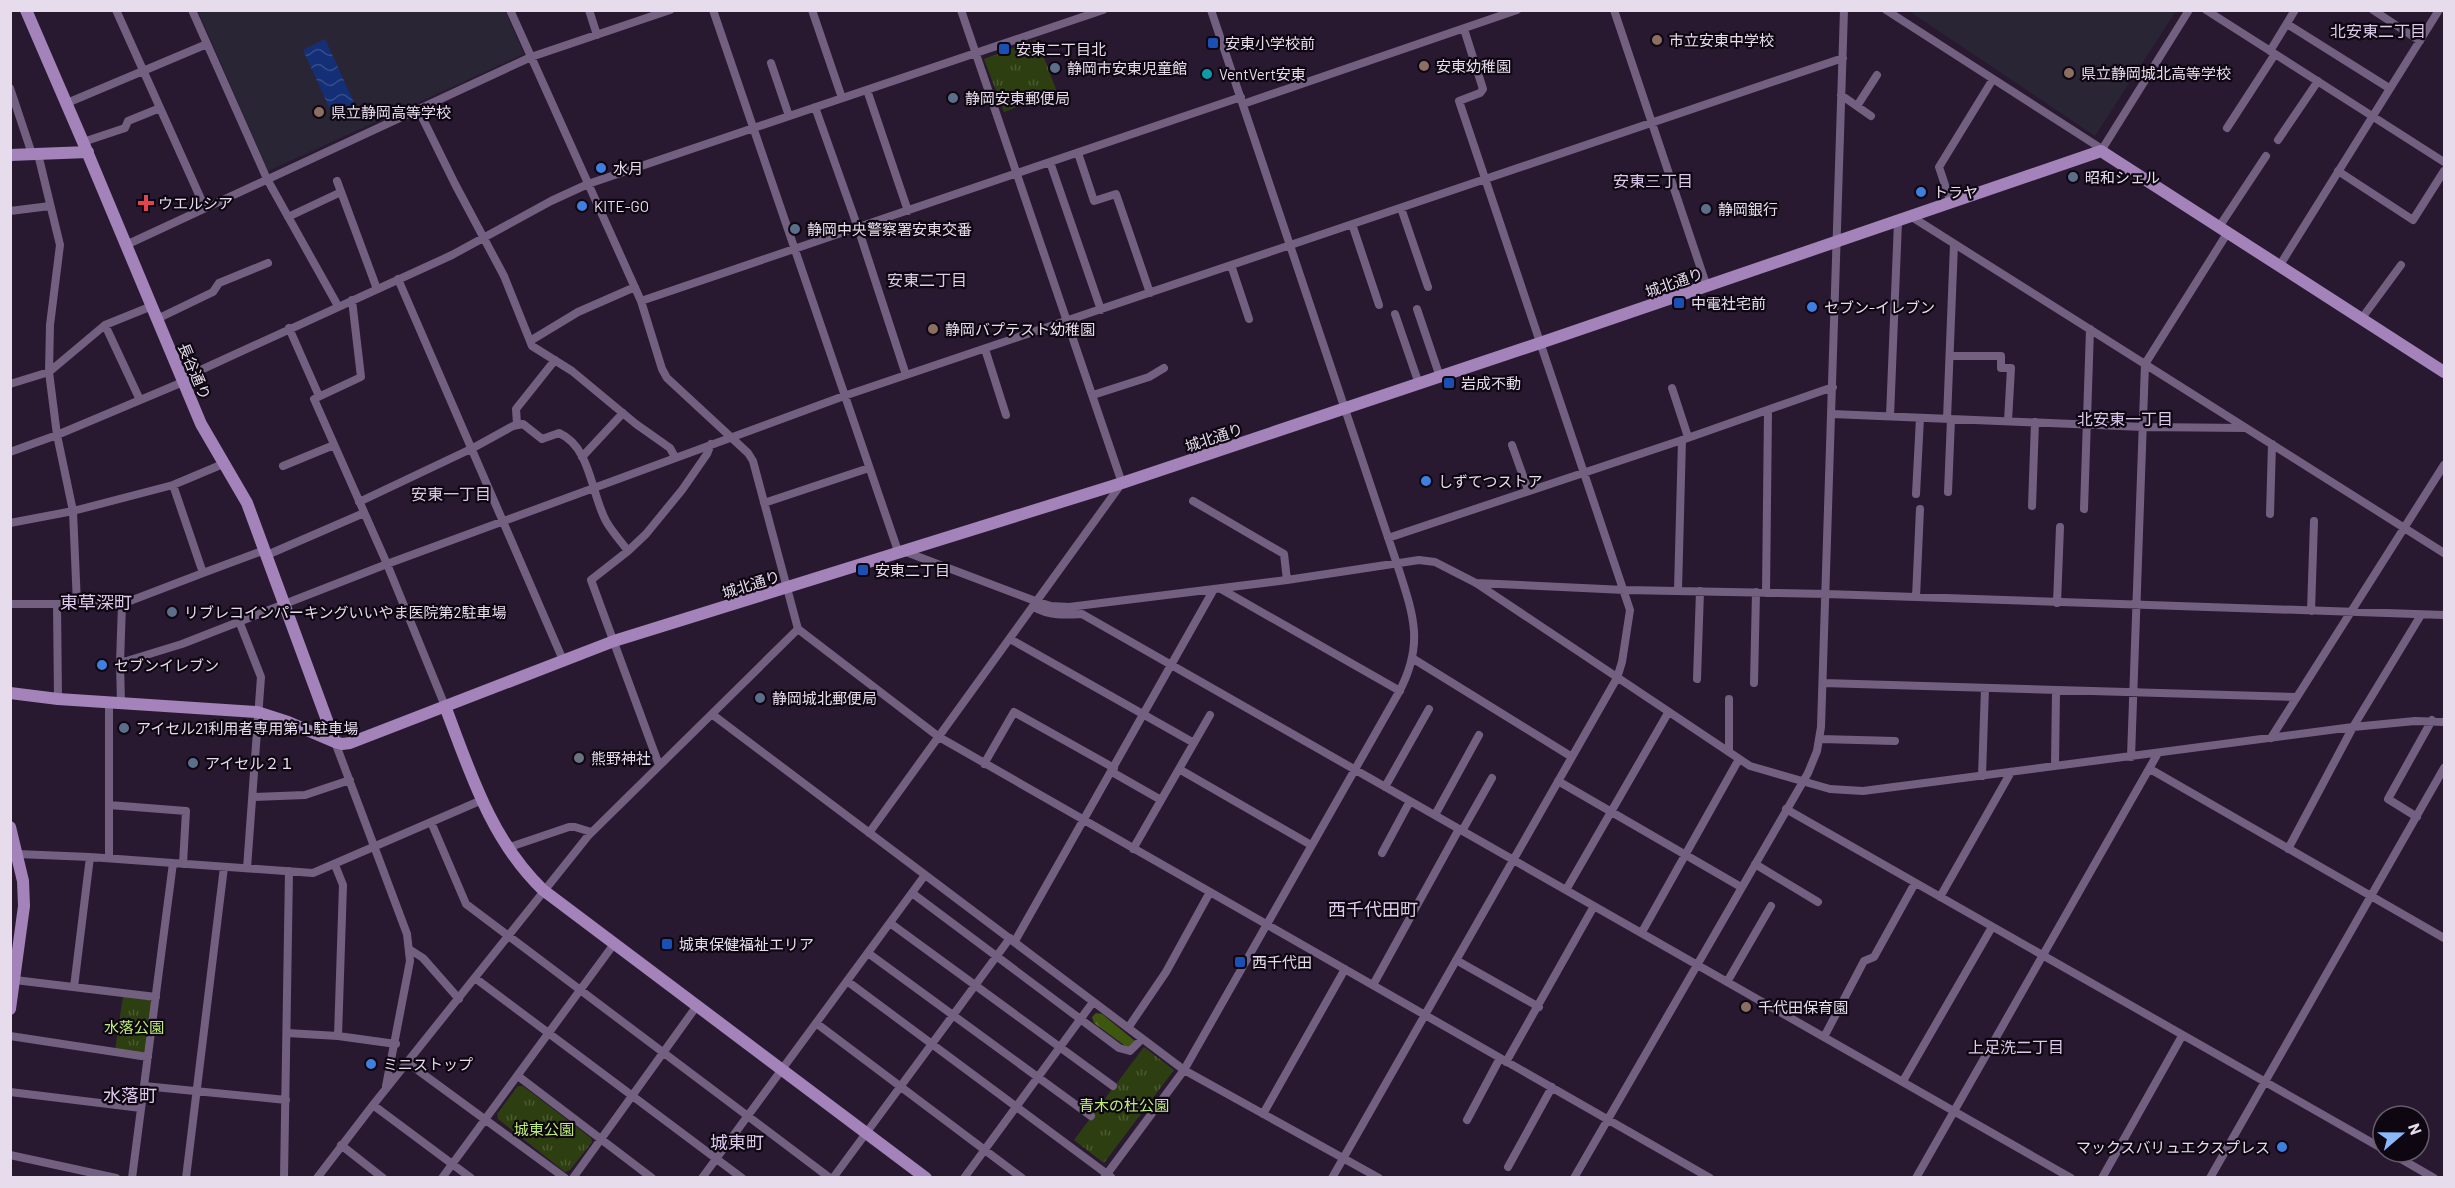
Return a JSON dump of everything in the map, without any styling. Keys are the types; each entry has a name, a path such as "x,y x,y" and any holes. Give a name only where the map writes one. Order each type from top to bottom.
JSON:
{"street":[{"name":"長谷通り","path":"26,10 208,439 247,503 335,742"},
{"path":"116,10 206,208"},
{"path":"192,10 267,179 338,306"},
{"path":"510,10 641,301 662,369 667,378 748,453 765,503 798,629 939,737 1710,1178"},
{"path":"589,10 597,35"},
{"path":"126,245 531,57 653,13 670,10"},
{"path":"714,10 844,396 902,553 1036,605 1069,607 1287,580 1419,560 1435,562 1476,583 1750,766 1830,789 1863,791 2353,727 2432,720 2445,722"},
{"path":"812,10 842,98"},
{"path":"869,832 1036,605 1122,483 961,10"},
{"path":"10,452 140,400 289,328 484,239 551,201 588,184 976,54 1078,14 1103,10"},
{"path":"847,981 1107,1176 1184,1070 1408,674 1415,627 1397,564 1211,10"},
{"path":"1614,10 1707,287"},
{"path":"1574,1178 1812,764 1820,739 1827,594 1844,10"},
{"path":"2102,150 2189,10"},
{"path":"2206,10 2445,162"},
{"path":"2227,128 2295,10"},
{"path":"2373,10 2420,41"},
{"path":"2280,265 2439,10"},
{"path":"641,301 1050,162 1516,11"},
{"path":"1889,11 2445,372"},
{"path":"2286,24 2390,88"},
{"path":"1332,1178 1617,678 1622,662 1630,610 1459,101 1480,93 1483,89 1464,29"},
{"path":"67,103 207,44"},
{"path":"120,663 182,644 284,602 844,396 1843,58"},
{"path":"771,63 789,116"},
{"path":"1857,106 1876,75"},
{"path":"1951,203 1939,167 1993,79"},
{"path":"2278,140 2318,81"},
{"path":"10,88 35,154 60,245 50,325 49,372 57,435 73,511 77,604"},
{"path":"867,90 908,211"},
{"path":"1841,95 1871,116"},
{"path":"815,107 858,228 906,375"},
{"path":"10,155 86,147 125,128 128,121 160,108"},
{"path":"418,109 504,276 532,346 572,371 670,448 675,457"},
{"name":"城北通り","path":"335,742 350,743 614,641 1122,483 1707,287 2102,150"},
{"path":"1078,153 1094,201 1116,194 1150,293"},
{"path":"2131,757 2145,364 2266,156"},
{"path":"1050,162 1101,310"},
{"path":"2338,171 2412,220 2445,171"},
{"path":"337,181 376,289"},
{"path":"288,217 341,192"},
{"path":"10,211 50,206"},
{"path":"1401,208 1428,287"},
{"path":"1912,217 2445,553"},
{"path":"1890,416 1898,222"},
{"path":"1352,224 1379,305"},
{"path":"1948,492 1954,244"},
{"path":"157,319 213,292 219,283 268,263"},
{"path":"1231,265 1249,319"},
{"path":"2362,318 2401,265"},
{"path":"398,279 563,660"},
{"path":"530,341 578,312 635,287"},
{"path":"352,300 361,377 314,399 387,564 482,800 507,848 543,890 926,1178"},
{"path":"10,384 49,372 105,325 152,306"},
{"path":"1417,309 1440,377"},
{"path":"1395,314 1419,384"},
{"path":"105,325 140,400"},
{"path":"289,328 319,396"},
{"path":"2085,509 2090,329"},
{"path":"985,349 1006,415"},
{"path":"1950,356 2001,356 2001,368 2011,368 2008,421"},
{"path":"517,424 516,409 555,360"},
{"path":"1093,395 1149,376 1164,368"},
{"path":"1672,387 1685,438 1678,590"},
{"path":"1388,538 1833,387"},
{"path":"1766,592 1768,410"},
{"path":"582,457 623,413"},
{"path":"1832,414 2143,427 2248,428"},
{"path":"1916,494 1920,418"},
{"path":"2032,506 2035,422"},
{"path":"359,502 473,448 517,424 523,424 542,439 559,434 568,437 582,457 606,520 628,551"},
{"path":"659,765 591,580 646,534 682,490 707,454 711,444"},
{"path":"2270,514 2272,444"},
{"path":"283,466 334,445"},
{"path":"1512,445 1528,490"},
{"path":"10,523 73,511 174,485 223,464"},
{"path":"2271,738 2445,465"},
{"path":"765,503 869,468"},
{"path":"174,485 203,573"},
{"path":"1193,501 1284,554 1287,580"},
{"path":"1916,597 1920,509"},
{"path":"10,604 122,604 266,552 364,513"},
{"path":"2311,611 2314,521"},
{"path":"2057,603 2060,527"},
{"path":"1476,583 1625,590 1766,592 2445,615"},
{"path":"431,822 466,904 831,1178 996,956 1012,940 1217,589"},
{"path":"1217,589 1400,691"},
{"path":"1697,679 1700,591"},
{"path":"1754,683 1756,592"},
{"path":"57,604 58,699"},
{"path":"109,858 109,805 115,703 120,663 122,604"},
{"path":"1036,605 1042,612 1064,615 1082,614 2071,1178"},
{"path":"2288,849 2353,727 2421,615"},
{"path":"239,621 261,677 247,868"},
{"path":"318,1178 341,1145 591,832 713,715 798,629"},
{"path":"1010,639 1194,744"},
{"path":"1412,658 1572,757"},
{"path":"1823,683 2297,697"},
{"path":"1982,776 1985,688"},
{"path":"2055,766 2056,690"},
{"path":"10,693 58,699 257,712 335,742 407,934 410,961 386,1088"},
{"path":"1729,752 1730,699"},
{"path":"1385,787 1429,709"},
{"path":"984,764 1014,712 1161,800"},
{"path":"1566,890 1668,713"},
{"path":"713,715 1184,1070 1379,1178"},
{"path":"1133,849 1210,715"},
{"path":"2417,817 2388,799 2432,720"},
{"path":"1434,815 1479,735"},
{"path":"1820,739 1895,741"},
{"path":"1916,1178 2158,753"},
{"path":"1642,932 1739,759"},
{"path":"2210,1178 2445,768"},
{"path":"1179,769 1311,845"},
{"path":"2150,769 2445,938"},
{"path":"1940,897 2011,772"},
{"path":"1373,985 1460,830 1492,778"},
{"path":"253,797 305,795 350,780"},
{"path":"1558,781 1741,887"},
{"path":"17,854 109,858 314,873 482,800"},
{"path":"1382,853 1410,801"},
{"path":"109,805 186,811 156,997 132,1178"},
{"path":"1786,809 2371,1142"},
{"path":"10,827 23,881 24,906 10,1009"},
{"path":"507,848 569,828 575,827 591,832"},
{"path":"74,987 90,857"},
{"path":"1755,864 1818,902"},
{"path":"335,865 343,885 338,1036"},
{"path":"186,1178 224,867"},
{"path":"284,1178 289,871"},
{"path":"702,1178 925,875"},
{"path":"1824,1037 1864,962 1874,957 1915,883"},
{"path":"1128,1028 1166,972 1210,892"},
{"path":"912,893 1125,1050 1134,1049 1142,1039"},
{"path":"1467,1120 1503,1060 1539,1007 1594,906"},
{"path":"1727,982 1771,906"},
{"path":"890,923 1113,1086"},
{"path":"1903,1081 1992,927"},
{"path":"442,1178 614,944"},
{"path":"409,949 418,953 459,999"},
{"path":"868,953 1091,1116"},
{"path":"1456,960 1539,1007"},
{"path":"1263,1114 1345,969"},
{"path":"475,978 742,1178"},
{"path":"15,980 156,997"},
{"path":"964,1178 1093,1002"},
{"path":"573,1178 696,1006"},
{"path":"816,1023 1022,1178"},
{"path":"287,1033 338,1036 396,1044"},
{"path":"10,1036 148,1057"},
{"path":"2102,1178 2182,1036"},
{"path":"408,1063 565,1178"},
{"path":"518,1076 652,1178"},
{"path":"144,1086 286,1100"},
{"path":"1509,1167 1552,1087"},
{"path":"10,1092 141,1108"},
{"path":"373,1105 471,1178"},
{"path":"341,1145 382,1177"},
{"path":"10,1155 92,1176 116,1178"},
{"path":"2410,1164 2434,1178"}],"shaded area":[{"name":"県立静岡高等学校","path":"198,11 505,11 524,54 268,171"},
{"name":"県立静岡城北高等学校","path":"1909,11 2176,11 2095,136"}],"green space":[{"path":"1037,39 1057,92 1004,112 984,59"},
{"name":"水落公園","path":"123,996 150,1000 152,1005 146,1051 142,1053 115,1050"},
{"path":"1096,1013 1102,1014 1135,1041 1128,1048 1094,1023 1092,1017"},
{"name":"青木の杜公園","path":"1144,1047 1174,1070 1104,1163 1074,1140"},
{"name":"城東公園","path":"518,1086 523,1086 591,1138 592,1142 570,1170 565,1172 498,1119 497,1114"}],"water":[{"path":"325,39 357,109 335,120 303,50"}],"place":[{"name":"市立安東中学校","path":"1657,40"},
{"name":"安東小学校前","path":"1213,43"},
{"name":"安東二丁目北","path":"1004,49"},
{"name":"安東幼稚園","path":"1424,66"},
{"name":"静岡市安東児童館","path":"1055,68"},
{"name":"県立静岡城北高等学校","path":"2069,73"},
{"name":"VentVert安東","path":"1207,74"},
{"name":"静岡安東郵便局","path":"953,98"},
{"name":"県立静岡高等学校","path":"319,112"},
{"name":"水月","path":"601,168"},
{"name":"昭和シェル","path":"2073,177"},
{"name":"トラヤ","path":"1921,192"},
{"name":"ウエルシア","path":"146,203"},
{"name":"KITE-GO","path":"582,206"},
{"name":"静岡銀行","path":"1706,209"},
{"name":"静岡中央警察署安東交番","path":"795,229"},
{"name":"中電社宅前","path":"1679,303"},
{"name":"セブン-イレブン","path":"1812,307"},
{"name":"静岡バプテスト幼稚園","path":"933,329"},
{"name":"岩成不動","path":"1449,383"},
{"name":"しずてつストア","path":"1426,481"},
{"name":"安東二丁目","path":"863,570"},
{"name":"リブレコインパーキングいいやま医院第2駐車場","path":"172,612"},
{"name":"セブンイレブン","path":"102,665"},
{"name":"静岡城北郵便局","path":"760,698"},
{"name":"アイセル21利用者専用第１駐車場","path":"124,728"},
{"name":"熊野神社","path":"579,758"},
{"name":"アイセル２１","path":"193,763"},
{"name":"城東保健福祉エリア","path":"667,944"},
{"name":"西千代田","path":"1240,962"},
{"name":"千代田保育園","path":"1746,1007"},
{"name":"ミニストップ","path":"371,1064"},
{"name":"マックスバリュエクスプレス","path":"2282,1147"}],"district":[{"name":"北安東二丁目","path":"2378,30"},
{"name":"安東三丁目","path":"1653,180"},
{"name":"安東二丁目","path":"927,279"},
{"name":"北安東一丁目","path":"2125,418"},
{"name":"安東一丁目","path":"451,493"},
{"name":"東草深町","path":"96,602"},
{"name":"西千代田町","path":"1373,909"},
{"name":"上足洗二丁目","path":"2016,1046"},
{"name":"水落町","path":"130,1095"},
{"name":"城東町","path":"737,1142"}]}
